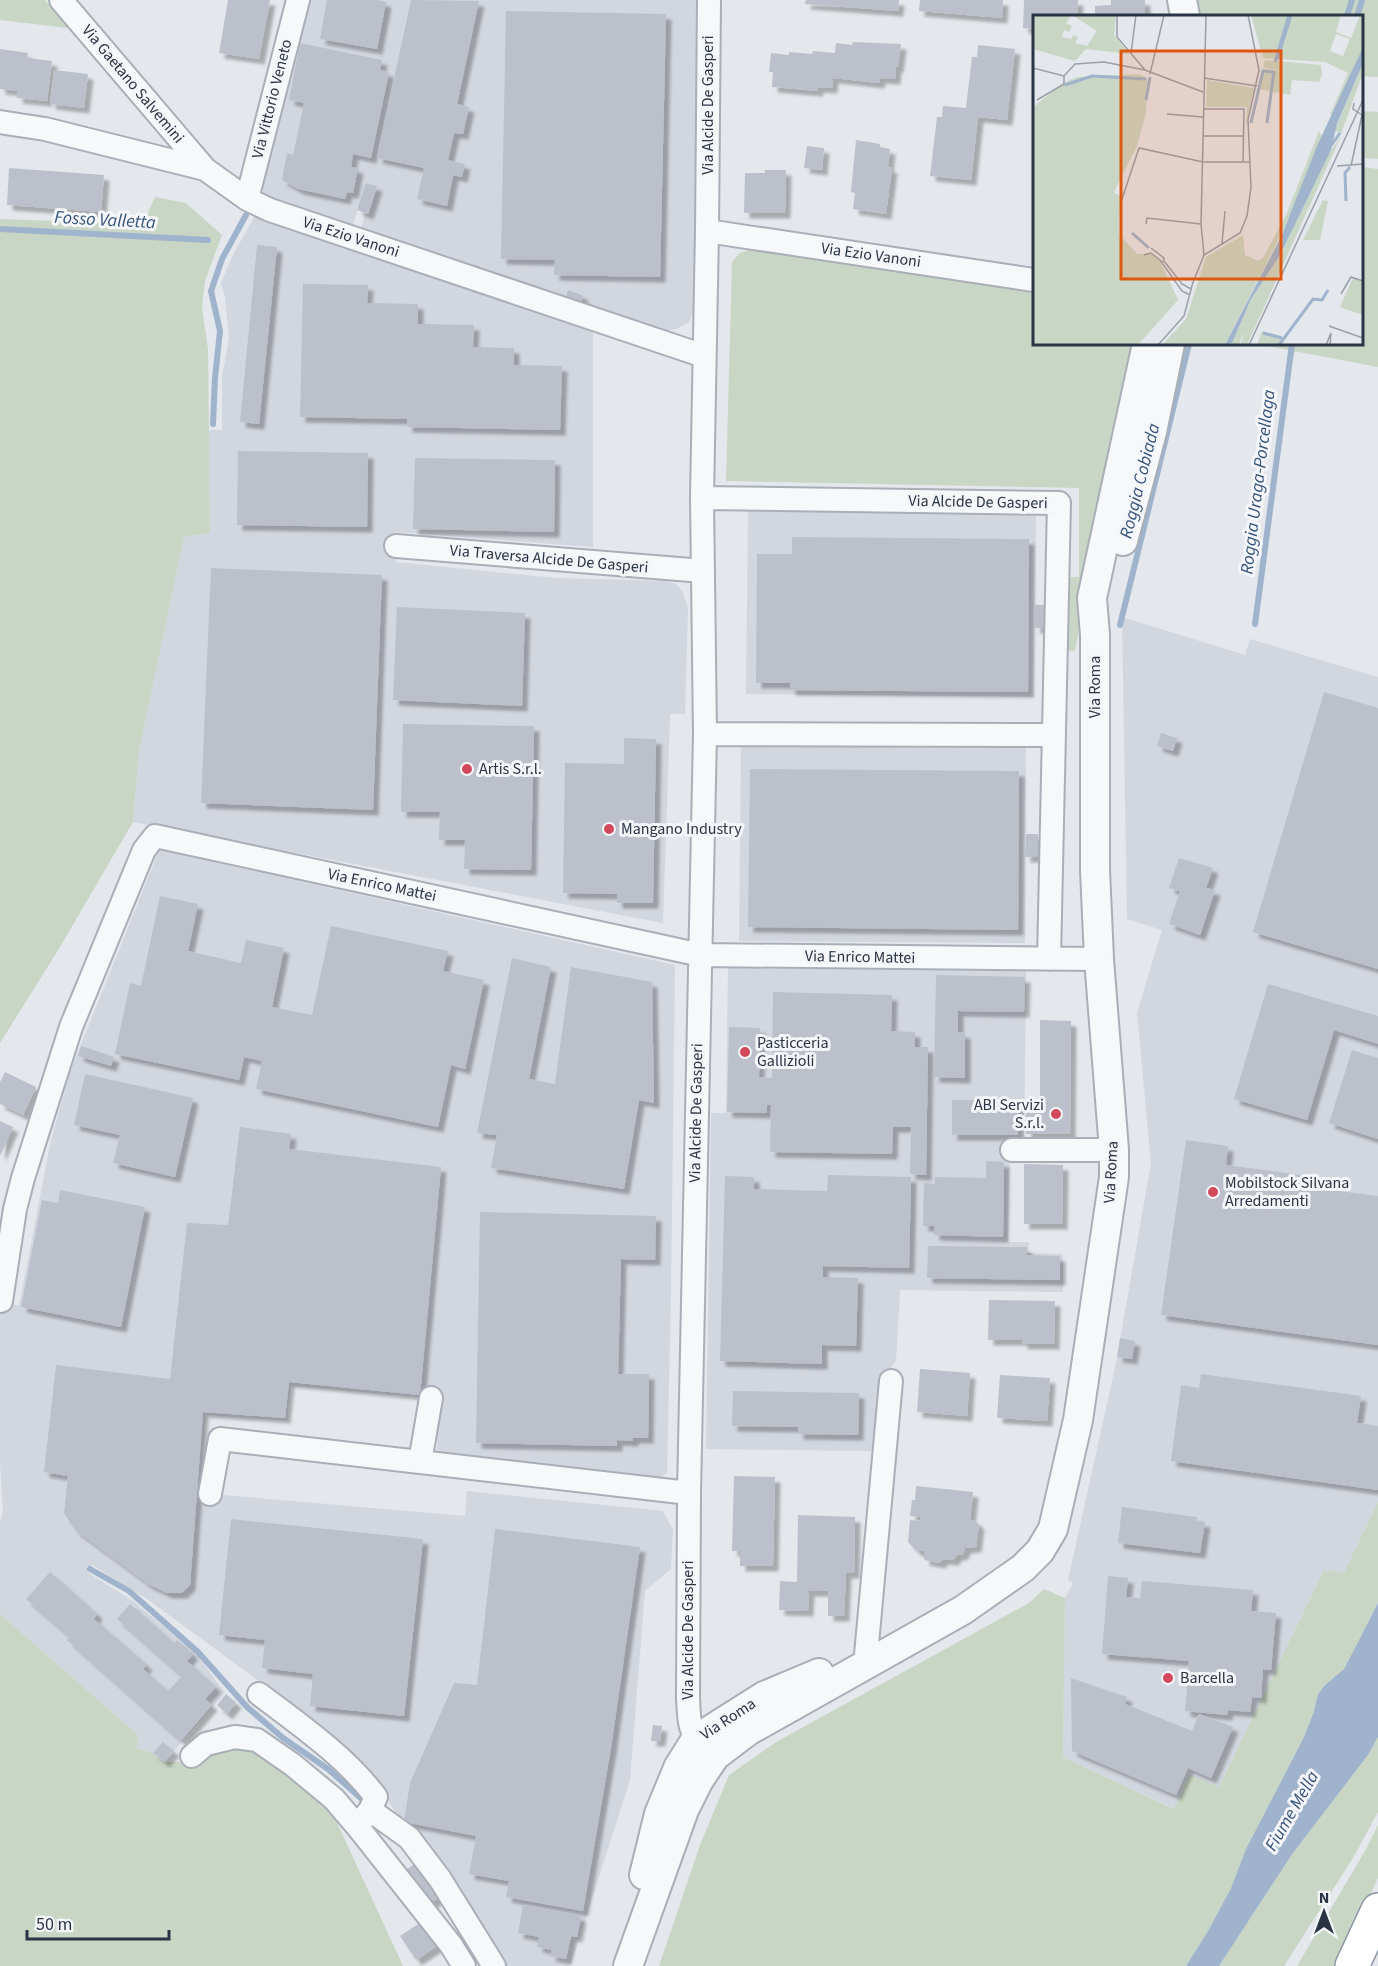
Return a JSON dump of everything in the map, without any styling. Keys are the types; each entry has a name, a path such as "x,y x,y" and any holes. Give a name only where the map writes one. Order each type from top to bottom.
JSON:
{"highway":[{"path":"1352,1966 1378,1910"}],"street":[{"name":"Via Gaetano Salvemini","path":"61,0 205,169"},
{"path":"80,22 83,0"},
{"name":"Via Vittorio Veneto","path":"247,199 298,0"},
{"path":"1169,0 1171,15"},
{"path":"1182,0 1185,15"},
{"name":"Via Alcide De Gasperi","path":"705,1748 688,1719 688,1494 705,734 702,498 709,1"},
{"name":"Via Ezio Vanoni","path":"0,122 45,129 205,169 247,199 270,210 704,356"},
{"name":"Via Ezio Vanoni","path":"707,231 1033,280"},
{"name":"Via Roma","path":"705,1748 730,1743 963,1610 1023,1568 1040,1551 1053,1528 1078,1420 1114,1177 1095,870 1095,635 1092,598 1147,345"},
{"name":"Via Roma","path":"1095,635 1108,601 1152,432 1170,345"},
{"name":"Via Alcide De Gasperi","path":"702,498 1059,503 1049,959"},
{"name":"Via Traversa Alcide De Gasperi","path":"396,546 703,571"},
{"path":"705,734 1054,735"},
{"name":"Via Enrico Mattei","path":"1,1301 20,1188 71,1027 144,850 155,836 701,955 1099,959"},
{"path":"1012,1150 1114,1150"},
{"path":"866,1655 891,1381"},
{"path":"420,1462 431,1398"},
{"path":"210,1494 220,1439 688,1494"},
{"name":"Via Roma","path":"621,1966 659,1814 678,1768 705,1748 764,1696 916,1636"},
{"path":"259,1694 314,1736 365,1782 376,1797 364,1818"},
{"path":"192,1755 206,1743 216,1740 235,1737 257,1740 302,1772 334,1799 364,1818 409,1838 440,1879 494,1966"},
{"name":"Via Roma","path":"628,1966 684,1809 699,1779 705,1748"},
{"path":"364,1818 464,1966"}],"shaded area":[{"path":"310,0 706,0 694,311 689,322 676,329 662,331 580,305 583,295 569,290 565,300 360,230 366,213 369,213 377,187 367,183 352,227 269,199 262,188"},
{"path":"257,212 593,330 593,547 396,532 396,562 556,578 668,581 677,585 682,591 688,608 685,714 670,714 663,923 133,822 139,751 184,537 210,533 208,430 222,430 222,377 229,338 225,297 221,283 233,255"},
{"path":"748,511 1036,514 1034,697 746,694"},
{"path":"1122,617 1245,655 1250,639 1378,677 1378,1502 1344,1574 1324,1570 1219,1787 1175,1809 1063,1757 1065,1598 1073,1583 1068,1580 1116,1363 1151,1163 1137,1013 1162,930 1127,919"},
{"path":"741,746 1026,748 1025,943 739,941"},
{"path":"159,850 675,965 667,1473 654,1481 436,1458 441,1399 291,1386 287,1421 206,1415 200,1493 465,1516 467,1491 663,1511 673,1530 671,1569 645,1591 630,1780 569,1966 505,1966 405,1827 376,1782 325,1733 263,1684 147,1599 92,1565 87,1572 133,1601 180,1640 197,1655 225,1693 164,1762 153,1753 137,1748 138,1735 0,1614 0,1522 3,1512 0,1463 0,1301 19,1306 51,1140 70,1072"},
{"path":"728,968 1026,971 1024,1147 1010,1148 1008,1242 1029,1242 1029,1253 1063,1254 1063,1292 900,1290 896,1360 884,1379 877,1451 706,1449 711,1113 726,1113"}],"green space":[{"path":"0,0 45,0 68,28 0,20"},
{"path":"1197,0 1378,0 1378,77 1363,76 1363,15 1201,15"},
{"path":"1363,111 1378,112 1378,159 1363,158"},
{"path":"1363,167 1378,169 1378,367 1262,345 1363,345"},
{"path":"155,197 186,203 222,235 205,281 202,307 208,349 210,533 184,537 139,751 133,822 60,947 0,1043 0,219 143,224"},
{"path":"756,248 1033,288 1033,345 1137,345 1075,651 1063,650 1064,577 1079,577 1079,488 726,481 732,262 740,253"},
{"path":"1378,1502 1378,1603 1344,1669 1318,1694 1304,1737 1246,1849 1231,1888 1186,1966 659,1966 700,1845 729,1775 776,1742 1029,1603 1044,1589 1065,1598 1063,1757 1174,1809 1190,1775 1219,1787 1324,1570 1344,1573"},
{"path":"0,1614 138,1735 137,1748 153,1753 164,1762 177,1762 193,1760 201,1753 244,1744 317,1794 333,1814 403,1966 0,1966"},
{"path":"1378,1737 1378,1812 1353,1858 1284,1966 1219,1966 1293,1853 1368,1755"},
{"path":"1378,1825 1378,1878 1338,1966 1297,1966 1365,1851"}],"water":[{"name":"Fiume Mella","path":"1378,1603 1378,1737 1368,1755 1293,1853 1219,1966 1186,1966 1231,1888 1246,1849 1304,1737 1318,1694 1344,1669"}],"building":[{"path":"228,0 270,0 259,59 219,53"},
{"path":"327,0 386,2 377,49 320,39"},
{"path":"411,0 479,1 457,104 469,107 463,134 454,133 448,160 465,164 462,177 453,175 447,206 417,199 424,168 377,158"},
{"path":"806,0 899,0 898,11 805,4"},
{"path":"920,0 1003,0 1002,18 919,11"},
{"path":"1024,0 1078,0 1077,15 1033,15 1033,29 1023,28"},
{"path":"1111,0 1145,0 1145,15 1095,15 1095,6 1111,5"},
{"path":"506,11 666,14 660,277 554,275 555,260 501,259"},
{"path":"853,42 901,44 895,79 880,78 879,83 833,78 832,88 818,87 818,91 772,87 773,72 769,72 771,53 812,54 813,51 835,53 836,43 852,45"},
{"path":"300,43 382,60 380,70 389,72 371,158 353,154 351,167 358,168 353,193 347,192 345,199 298,189 282,180 287,153 293,155 304,103 289,100"},
{"path":"978,45 1015,49 1007,120 978,117 971,180 930,176 937,117 942,117 943,106 966,108 972,57 977,57"},
{"path":"0,49 28,53 27,58 52,61 47,101 17,98 18,91 0,89"},
{"path":"54,70 88,74 84,108 50,104"},
{"path":"856,140 880,144 880,147 890,149 888,167 892,168 886,214 853,209 855,193 851,192"},
{"path":"807,146 824,148 822,170 804,168"},
{"path":"9,168 104,175 101,212 7,205"},
{"path":"765,170 786,170 785,213 744,213 745,173 765,173"},
{"path":"366,183 377,186 368,214 357,210"},
{"path":"257,245 277,247 259,424 240,422"},
{"path":"303,284 368,285 367,303 418,304 418,324 474,325 473,347 514,348 514,365 562,366 560,430 407,427 407,419 300,417"},
{"path":"568,290 583,295 580,305 565,300"},
{"path":"238,451 368,453 367,527 237,525"},
{"path":"415,458 555,460 554,532 413,529"},
{"path":"792,537 1029,539 1028,692 790,690 790,683 756,683 757,554 792,554"},
{"path":"211,568 382,575 373,810 201,803"},
{"path":"1035,605 1046,605 1046,628 1035,628"},
{"path":"397,607 525,613 522,706 393,700"},
{"path":"1324,692 1378,708 1378,969 1253,932"},
{"name":"Artis S.r.l.","path":"403,724 534,726 531,870 464,869 465,840 439,840 440,812 401,812"},
{"path":"1161,733 1177,738 1173,751 1157,746"},
{"name":"Mangano Industry","path":"624,738 656,739 653,903 617,903 617,894 563,893 565,763 624,764"},
{"path":"750,769 1019,771 1018,930 748,927"},
{"path":"1026,834 1038,834 1038,857 1025,857"},
{"path":"1179,858 1213,868 1206,888 1215,890 1200,935 1169,924 1180,891 1169,888"},
{"path":"160,896 198,904 188,951 241,963 246,940 284,948 272,1007 312,1015 331,926 448,951 443,971 484,980 465,1069 451,1065 438,1127 256,1089 262,1061 244,1057 239,1080 115,1054 130,983 141,986"},
{"path":"512,958 551,967 529,1079 555,1084 571,967 652,982 654,1103 639,1100 624,1189 491,1168 497,1135 477,1133"},
{"path":"936,975 1025,977 1024,1012 958,1011 958,1032 965,1033 965,1078 934,1077"},
{"path":"1268,984 1378,1016 1378,1044 1334,1030 1307,1120 1234,1099"},
{"path":"773,992 892,995 891,1031 915,1032 915,1047 928,1047 926,1175 910,1174 911,1127 893,1127 892,1154 770,1152 771,1105 767,1105 767,1113 727,1112 729,1027 760,1028 759,1077 772,1078"},
{"path":"1040,1020 1071,1021 1070,1134 1026,1134 1026,1102 1040,1102"},
{"path":"81,1046 114,1057 111,1066 78,1056"},
{"path":"1352,1050 1378,1058 1378,1139 1329,1123"},
{"path":"5,1072 36,1087 23,1115 0,1104 0,1082"},
{"path":"85,1074 193,1098 175,1177 113,1163 120,1135 74,1125"},
{"path":"952,1100 1018,1100 1018,1135 952,1135"},
{"path":"0,1121 13,1127 0,1156"},
{"path":"240,1127 291,1134 289,1149 441,1167 420,1395 289,1382 285,1418 203,1412 190,1585 182,1593 167,1593 148,1584 75,1530 64,1513 68,1476 44,1472 56,1365 170,1379 187,1223 228,1225"},
{"path":"1186,1140 1228,1146 1226,1165 1302,1175 1300,1186 1378,1196 1378,1345 1161,1315"},
{"path":"986,1161 1004,1162 1003,1237 934,1235 934,1226 923,1226 924,1183 935,1184 935,1177 986,1178"},
{"path":"1024,1164 1063,1165 1062,1224 1024,1224"},
{"path":"828,1175 911,1177 909,1268 823,1266 823,1277 858,1278 856,1346 822,1345 822,1364 720,1361 725,1176 754,1177 754,1189 827,1191"},
{"path":"60,1190 145,1207 121,1327 21,1307 42,1200 58,1203"},
{"path":"480,1212 656,1216 655,1260 621,1259 618,1374 649,1374 648,1438 633,1438 633,1441 617,1440 617,1446 476,1443"},
{"path":"928,1246 1027,1247 1026,1255 1060,1256 1060,1280 927,1278"},
{"path":"989,1300 1055,1301 1054,1344 1022,1344 1022,1340 988,1340"},
{"path":"1120,1338 1135,1341 1132,1359 1117,1357"},
{"path":"920,1369 970,1373 967,1416 917,1412"},
{"path":"1201,1374 1361,1396 1357,1423 1378,1426 1378,1490 1171,1461 1181,1385 1199,1388"},
{"path":"1000,1375 1050,1378 1047,1421 997,1418"},
{"path":"733,1391 859,1393 858,1435 798,1434 798,1427 732,1426"},
{"path":"734,1476 775,1477 773,1566 740,1566 740,1551 732,1551"},
{"path":"916,1486 973,1492 970,1520 975,1520 979,1525 976,1547 965,1548 963,1554 957,1555 953,1560 943,1559 940,1563 924,1560 924,1551 917,1551 908,1542 910,1520 920,1521 920,1517 910,1516"},
{"path":"1122,1507 1197,1517 1196,1521 1205,1522 1200,1553 1118,1543"},
{"path":"798,1515 855,1517 854,1573 846,1573 844,1616 828,1616 828,1591 809,1591 808,1611 779,1610 780,1581 797,1582"},
{"path":"231,1519 423,1539 404,1716 310,1706 313,1674 262,1668 265,1640 219,1635"},
{"path":"495,1529 640,1547 611,1748 583,1911 506,1897 509,1881 469,1874 476,1836 404,1822 410,1783 454,1683 477,1685"},
{"path":"50,1572 97,1614 94,1619 147,1665 143,1669 168,1691 182,1676 117,1619 130,1604 174,1643 177,1640 193,1654 187,1661 216,1687 205,1699 212,1705 181,1741 67,1640 70,1637 26,1599"},
{"name":"Barcella","path":"1108,1576 1128,1578 1126,1597 1140,1598 1142,1581 1253,1590 1251,1611 1276,1613 1271,1670 1263,1669 1261,1698 1252,1697 1250,1712 1228,1710 1227,1715 1185,1711 1189,1661 1102,1654"},
{"name":"Barcella","path":"1071,1678 1127,1697 1125,1704 1192,1731 1199,1714 1233,1727 1211,1778 1188,1768 1176,1795 1072,1751"},
{"path":"226,1694 236,1703 227,1714 217,1705"},
{"path":"653,1725 662,1726 660,1741 651,1741"},
{"path":"163,1742 174,1751 164,1762 153,1753"},
{"path":"415,1864 438,1898 424,1908 401,1873"},
{"path":"523,1905 581,1916 577,1937 571,1936 566,1959 550,1956 552,1950 537,1947 539,1937 518,1933"},
{"path":"426,1919 442,1943 416,1960 400,1936"}],"waterway":[{"name":"Roggia Uraga-Porcellaga","path":"1347,15 1352,0"},
{"name":"Roggia Cobiada","path":"1357,15 1362,0"},
{"path":"213,424 220,331 211,291 222,259 246,215"},
{"name":"Fosso Valletta","path":"0,229 208,240"},
{"name":"Roggia Cobiada","path":"1120,625 1189,345"},
{"name":"Roggia Uraga-Porcellaga","path":"1255,624 1292,345"},
{"path":"90,1569 129,1591 198,1652 247,1707 283,1738 328,1769 363,1800"}],"place":[{"name":"Artis S.r.l.","path":"467,769"},
{"name":"Mangano Industry","path":"609,829"},
{"name":"Pasticceria Gallizioli","path":"745,1052"},
{"name":"ABI Servizi S.r.l.","path":"1056,1114"},
{"name":"Mobilstock Silvana Arredamenti","path":"1213,1192"},
{"name":"Barcella","path":"1168,1678"}]}
